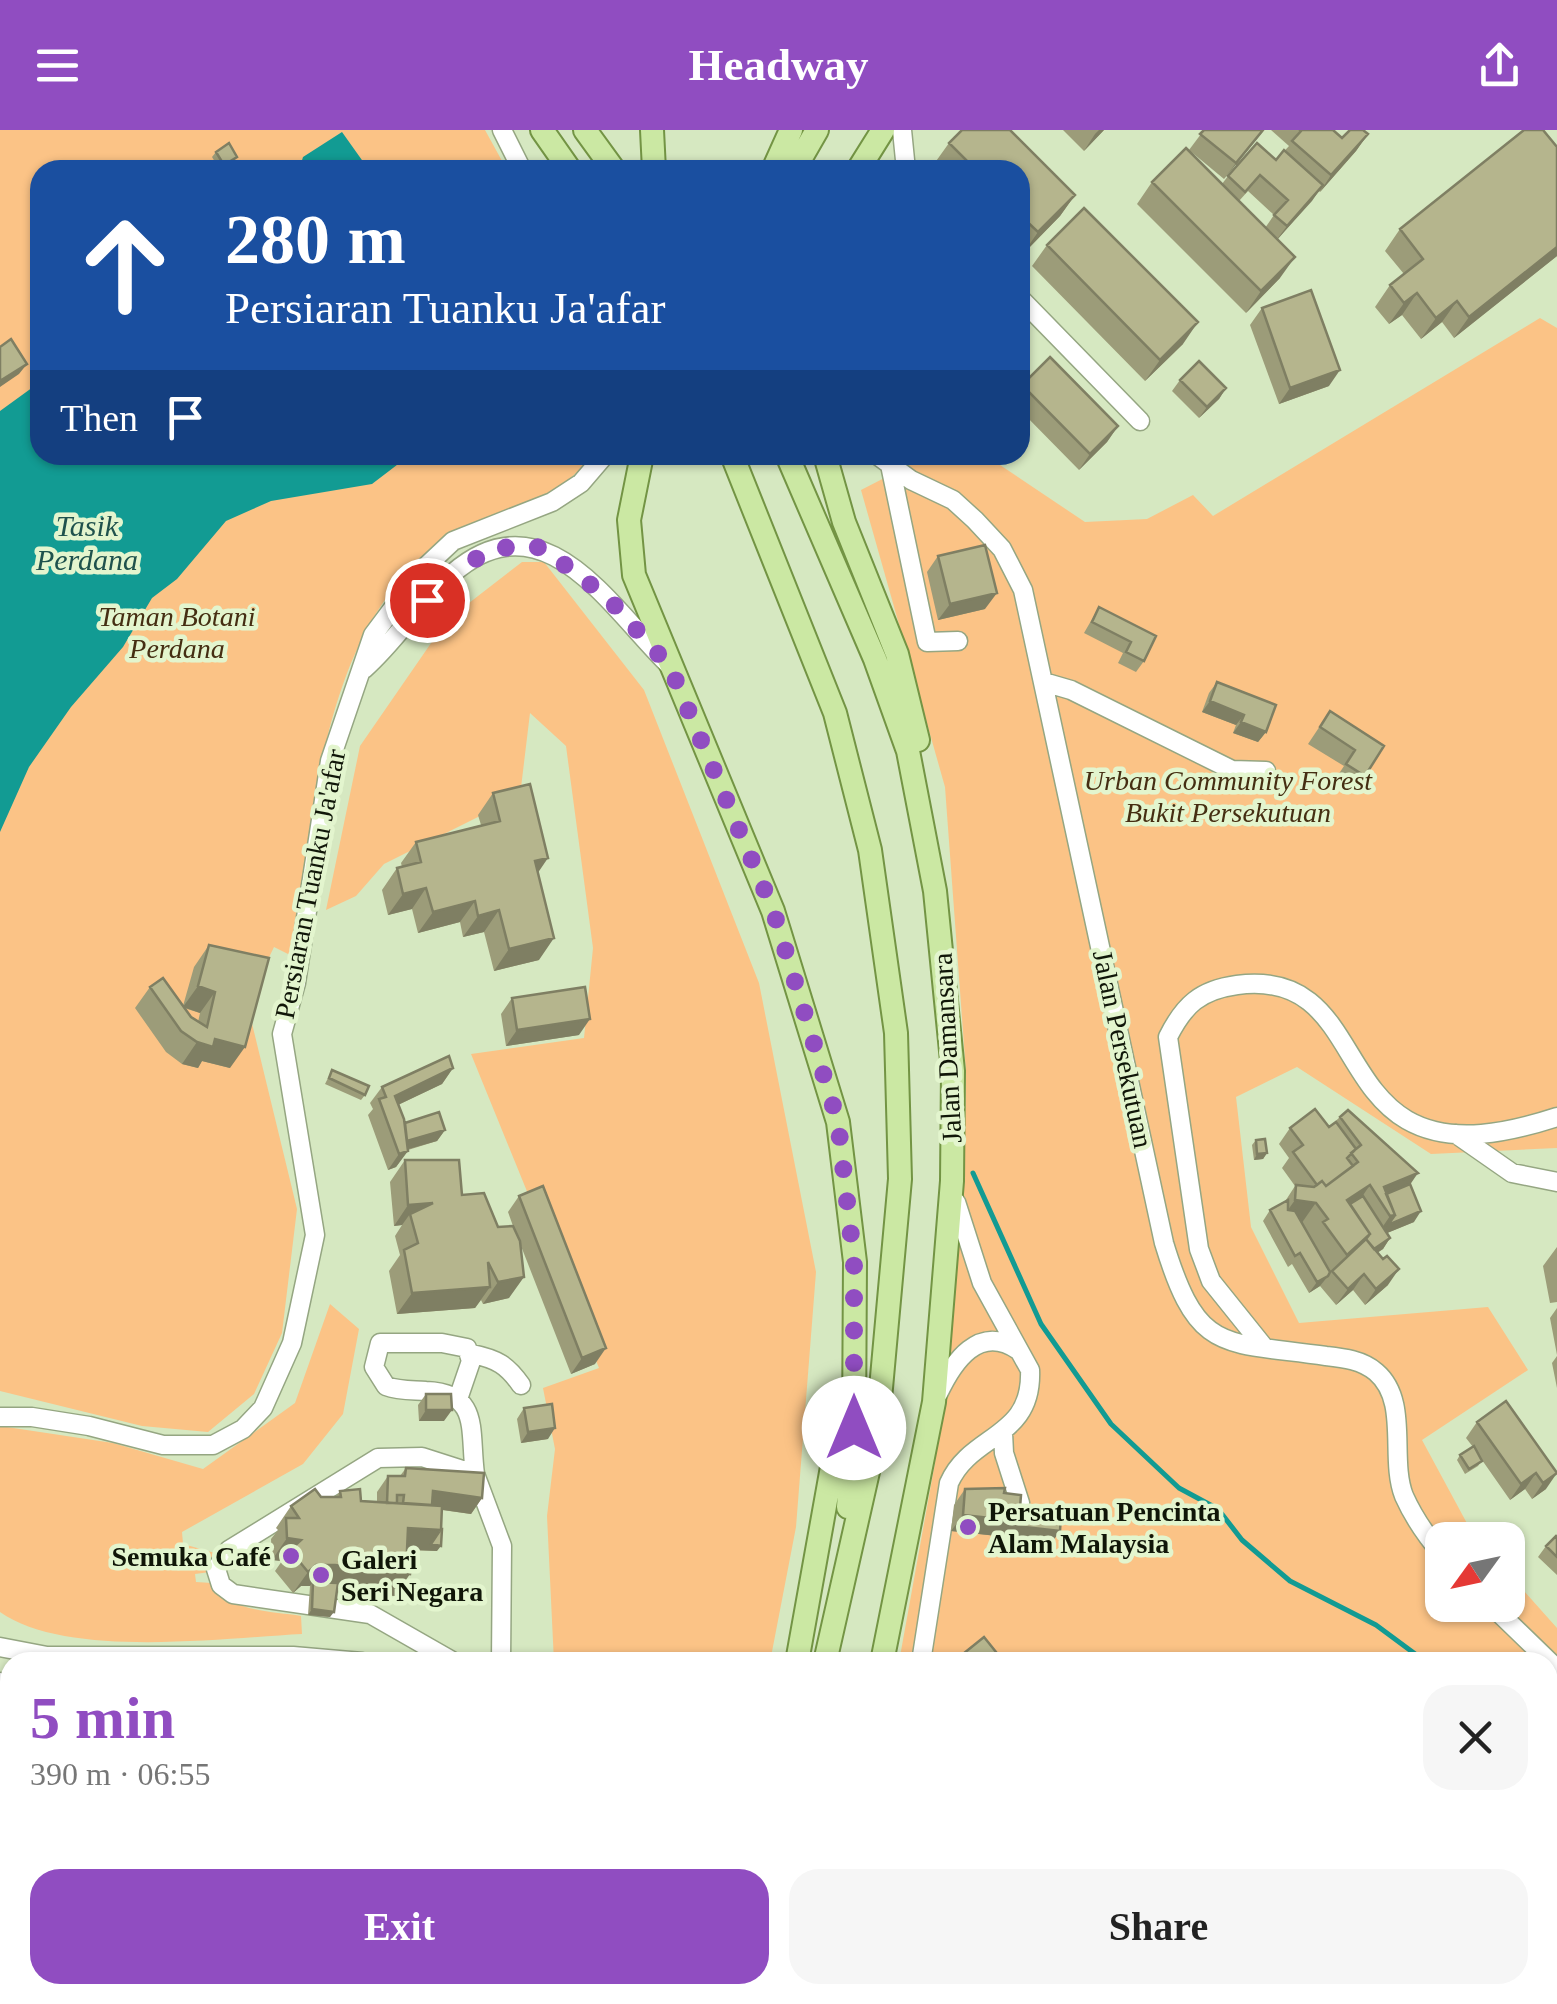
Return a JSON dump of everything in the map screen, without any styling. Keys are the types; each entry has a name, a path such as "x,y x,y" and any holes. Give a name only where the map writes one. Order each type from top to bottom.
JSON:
{"main road":[{"path":"542,130 563,160"},
{"path":"586,130 607,160"},
{"path":"652,130 654,160"},
{"path":"770,160 772,130"},
{"path":"775,160 791,130"},
{"path":"800,160 817,130"},
{"path":"864,160 883,130"},
{"path":"640,465 630,520 634,575 773,910 838,1122 854,1262 855,1336 854,1428 842,1586"},
{"name":"Jalan Damansara","path":"736,465 835,713 870,850 896,1032 900,1179 877,1432 828,1652"},
{"name":"Jalan Damansara","path":"791,465 875,659 908,751 928,842 953,1070 952,1181 934,1402 884,1652"},
{"path":"828,465 844,522 897,654 926,776 928,842"},
{"path":"799,1652 855,1336"}],"street":[{"path":"502,130 517,160"},
{"path":"902,130 905,160"},
{"path":"1030,308 1140,421"},
{"name":"Persiaran Tuanku Ja'afar","path":"0,1417 32,1416 163,1445 213,1445 242,1429 263,1408 279,1380 316,1235 282,1034 296,983 330,760 373,635 420,571 442,551 484,526 552,502 581,483 596,465"},
{"path":"885,465 927,642 958,641"},
{"name":"Jalan Persekutuan","path":"893,465 953,500 1002,549 1023,590 1047,683 1164,1244 1178,1289 1194,1317 1220,1340 1354,1360 1375,1370 1393,1397 1404,1496 1425,1528"},
{"name":"Persiaran Tuanku Ja'afar","path":"360,672 389,648 410,616 455,571 493,549 530,545 544,549 585,578 670,667"},
{"path":"1047,683 1071,690 1232,770 1266,772"},
{"path":"1264,1347 1210,1281 1199,1249 1168,1037 1180,1012 1205,991 1262,982 1289,990 1330,1020 1381,1096 1404,1118 1428,1129 1480,1135 1557,1117"},
{"path":"1456,1133 1512,1172 1557,1182"},
{"path":"923,1652 949,1483 957,1464 1004,1433 1025,1405 1030,1389 1030,1370 968,1251 952,1181"},
{"path":"501,1652 502,1546 475,1474 466,1406 459,1396 386,1386 374,1367 374,1358 384,1341 442,1342 509,1367 522,1386"},
{"path":"934,1402 951,1367 975,1345 1000,1341 1018,1350"},
{"path":"459,1396 472,1354"},
{"path":"1004,1433 1004,1453 1020,1503"},
{"path":"436,1652 370,1614 232,1594 221,1585 216,1569 229,1550 378,1458 422,1457 475,1474"},
{"path":"1508,1622 1539,1652"},
{"path":"0,1647 26,1652"}],"green space":[{"name":"Taman Botani Perdana","path":"0,130 485,130 502,160 30,160 30,465 583,465 546,494 453,534 409,570 375,615 349,667 317,784 294,957 274,947 247,1003 297,1209 282,1333 254,1394 208,1432 142,1426 0,1391"},
{"name":"Urban Community Forest Bukit Persekutuan","path":"1540,318 1557,328 1557,1148 1431,1154 1297,1067 1236,1097 1251,1227 1299,1323 1488,1307 1528,1370 1422,1440 1466,1522 1425,1522 1425,1622 1525,1622 1525,1592 1557,1628 1557,1652 901,1652 935,1463 964,1186 966,1072 945,787 861,490 910,465 1000,465 1085,522 1147,519 1193,495 1213,516"},
{"path":"522,562 544,562 644,690 759,983 816,1272 796,1527 772,1652 554,1652 547,1516 555,1449 543,1388 599,1368 471,1054 584,1038 593,948 566,746 530,713 520,796 384,864 356,896 326,910 360,746 447,620"},
{"path":"330,1304 359,1329 343,1414 303,1464 182,1532 183,1544 215,1553 210,1572 195,1574 196,1582 212,1583 219,1593 240,1605 301,1616 302,1634 189,1641 103,1641 29,1627 0,1612 0,1426 113,1443 203,1469 295,1403"}],"water":[{"path":"342,132 362,160 302,160"},
{"name":"Tasik Perdana","path":"30,389 30,465 397,465 372,484 271,501 226,521 177,579 152,598 123,647 71,707 29,767 0,832 0,411"}],"building":[{"path":"962,130 1010,130 1075,195 1038,232 1030,224 1030,160 966,160 949,143"},
{"path":"1204,130 1263,130 1236,163 1200,134"},
{"path":"1300,130 1333,130 1342,138 1350,130 1368,134 1331,175 1292,141"},
{"path":"1524,130 1543,130 1557,147 1557,247 1469,317 1457,301 1436,318 1417,293 1404,303 1390,285 1423,259 1400,229"},
{"path":"229,143 237,157 221,160 216,152"},
{"path":"1257,143 1276,160 1284,150 1323,185 1287,226 1274,215 1288,200 1260,175 1245,192 1228,176"},
{"path":"1186,148 1295,257 1261,291 1152,182"},
{"path":"1084,208 1198,322 1160,360 1047,245"},
{"path":"1311,290 1340,370 1290,388 1262,308"},
{"path":"11,339 27,364 0,381 0,347"},
{"path":"1050,357 1118,426 1090,454 1030,393 1030,377"},
{"path":"1199,361 1226,388 1207,407 1180,380"},
{"path":"985,545 997,593 950,604 938,556"},
{"path":"1099,607 1156,636 1144,661 1126,652 1131,642 1092,622"},
{"path":"1217,682 1276,705 1266,732 1241,722 1244,715 1210,701"},
{"path":"1330,711 1384,746 1365,776 1346,764 1355,750 1320,727"},
{"path":"530,784 548,858 535,861 554,938 509,949 499,910 478,916 475,901 433,912 426,888 403,894 397,868 421,862 416,842 500,821 493,793"},
{"path":"209,945 269,958 245,1047 215,1039 213,1047 197,1042 181,1031 150,987 163,978 191,1017 207,1027 215,992 198,986"},
{"path":"585,987 590,1019 517,1030 512,998"},
{"path":"449,1056 453,1068 395,1096 404,1119 408,1151 399,1154 379,1099 386,1097 382,1087"},
{"path":"332,1070 369,1086 365,1095 329,1078"},
{"path":"1315,1109 1329,1127 1336,1122 1356,1149 1347,1158 1353,1166 1326,1186 1322,1181 1317,1185 1293,1152 1303,1145 1290,1128"},
{"path":"1348,1110 1418,1173 1384,1187 1395,1215 1390,1216 1370,1185 1347,1200 1370,1234 1347,1255 1323,1222 1328,1219 1316,1203 1295,1200 1296,1185 1314,1187 1322,1181 1326,1186 1358,1162 1351,1153 1361,1145 1340,1117"},
{"path":"439,1112 445,1130 407,1141 405,1123"},
{"path":"1265,1139 1267,1153 1257,1154 1256,1140"},
{"path":"405,1160 459,1160 462,1195 484,1193 498,1227 513,1226 520,1241 524,1277 498,1282 488,1262 490,1287 412,1293 404,1250 418,1243 410,1214 433,1203 408,1205"},
{"path":"1410,1184 1421,1211 1388,1225 1395,1215 1386,1194"},
{"path":"543,1186 606,1348 582,1358 519,1196"},
{"path":"1363,1196 1390,1238 1374,1249 1366,1239 1370,1234 1350,1204"},
{"path":"1288,1200 1288,1210 1295,1211 1330,1272 1317,1282 1300,1253 1295,1256 1270,1210"},
{"path":"1366,1239 1383,1259 1387,1256 1399,1269 1376,1289 1364,1274 1348,1289 1332,1271"},
{"path":"426,1394 451,1394 452,1410 426,1410"},
{"path":"1506,1401 1557,1473 1543,1483 1536,1473 1521,1484 1477,1422"},
{"path":"552,1404 555,1428 528,1432 524,1408"},
{"path":"1474,1446 1482,1461 1469,1469 1460,1455"},
{"path":"406,1468 484,1473 482,1498 433,1491 432,1505 403,1503 404,1495 397,1495 397,1503 387,1503 388,1476 405,1476"},
{"path":"1005,1488 1004,1493 1021,1495 1019,1521 963,1515 965,1489"},
{"path":"315,1489 321,1497 341,1497 340,1491 360,1489 361,1501 442,1506 441,1530 408,1528 407,1550 413,1550 410,1574 335,1565 316,1565 308,1572 290,1550 301,1540 287,1538 286,1518 299,1518 291,1506"},
{"path":"1020,1509 1061,1514 1060,1531 1015,1526"},
{"path":"441,1529 441,1546 431,1544"},
{"path":"1557,1537 1557,1557 1546,1546"},
{"path":"313,1582 338,1583 334,1612 312,1609"},
{"path":"984,1637 996,1652 965,1652"}],"waterway":[{"path":"973,1173 1041,1324 1111,1424 1179,1488 1218,1509 1242,1540 1290,1581 1376,1625 1412,1652"}],"place":[{"name":"Persatuan Pencinta Alam Malaysia","path":"968,1527"},
{"name":"Semuka Café","path":"291,1556"},
{"name":"Galeri Seri Negara","path":"321,1575"}],"route":[{"path":"427,600 455,571 493,549 530,545 564,561 608,598 630,627 670,667 773,910 838,1122 854,1262 854,1428"}]}
